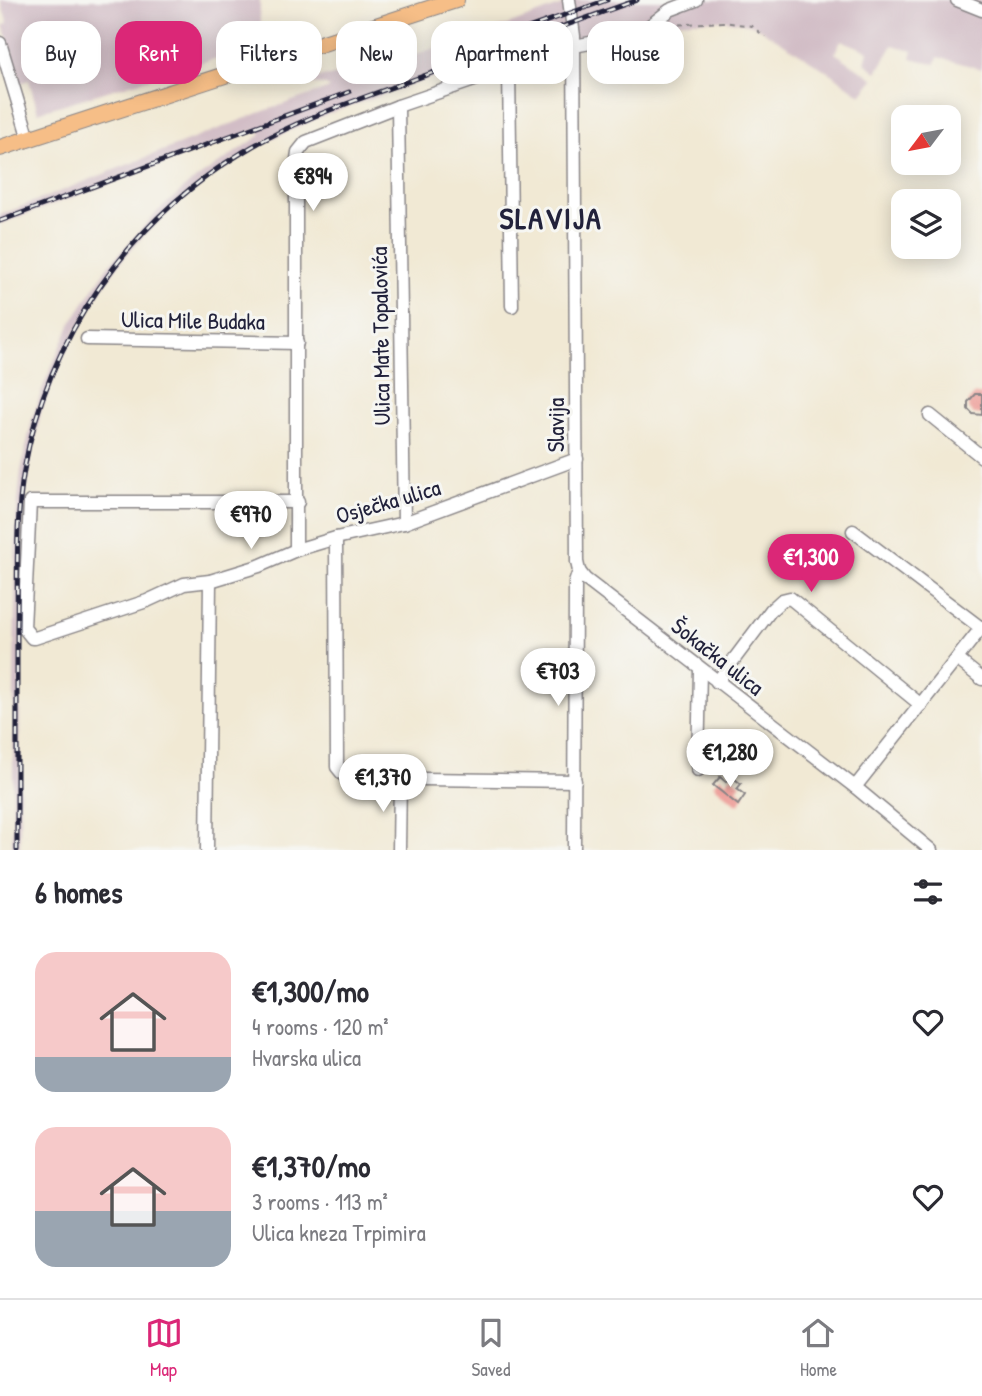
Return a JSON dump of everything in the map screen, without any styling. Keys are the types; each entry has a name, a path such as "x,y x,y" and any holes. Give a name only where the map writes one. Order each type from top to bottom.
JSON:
{"main road":[{"path":"0,148 456,0"}],"street":[{"name":"Slavija","path":"569,0 574,47 579,571 575,583 574,850"},
{"path":"657,21 670,10 696,0"},
{"path":"957,0 982,10"},
{"path":"0,43 29,139"},
{"path":"574,47 587,44"},
{"path":"296,550 298,152 306,142 464,84"},
{"path":"509,84 512,306"},
{"name":"Ulica Mate Topalovića","path":"398,106 404,523"},
{"name":"Ulica Mile Budaka","path":"87,339 297,343"},
{"path":"930,415 982,457"},
{"name":"Osječka ulica","path":"298,502 30,502 24,628 32,638 147,601 184,584 210,580 259,566 296,550 336,538 404,523 577,459"},
{"path":"853,531 982,628 855,788"},
{"path":"336,538 337,767 346,778 575,781"},
{"name":"Šokačka ulica","path":"579,571 585,579 931,850"},
{"path":"207,850 210,580"},
{"path":"717,682 771,610 782,600 790,598 921,705"},
{"path":"957,659 982,679"},
{"path":"698,771 700,669"},
{"path":"399,850 400,778"}],"path":[{"path":"684,23 723,22 752,26 765,37"}],"shaded area":[{"path":"0,0 260,0 260,21 216,21 216,59 202,63 202,21 115,21 115,84 131,84 38,112 30,84 101,84 101,21 21,21 21,83 3,25 8,24"},
{"path":"576,0 982,0 982,69 938,57 935,64 911,58 913,51 893,45 877,72 865,63 868,51 841,40 835,53 874,79 861,95 754,25 724,20 587,21 587,38 573,43 573,21 518,21"},
{"path":"431,49 431,78 417,83 417,54"},
{"path":"336,76 336,84 414,84 325,115 265,142 192,190 148,231 122,260 75,332 61,361 41,412 22,517 20,850 12,850 16,520 21,471 32,419 71,323 108,266 156,213 190,183 261,135 258,129 0,224 0,215 264,111 330,88 326,85 283,84 322,84 322,77"}],"building":[{"path":"975,394 982,394 982,415 973,414 968,409 968,402"},
{"path":"731,776 741,784 737,789 745,795 738,805 713,785 720,777 726,782"}],"railway":[{"path":"548,21 607,0"},
{"path":"17,850 18,548 24,470 35,421 52,374 73,330 99,287 130,248 164,212 202,180 264,140 349,103 637,0"},
{"path":"0,221 349,92"}],"district":[{"name":"SLAVIJA","path":"551,218"}]}
